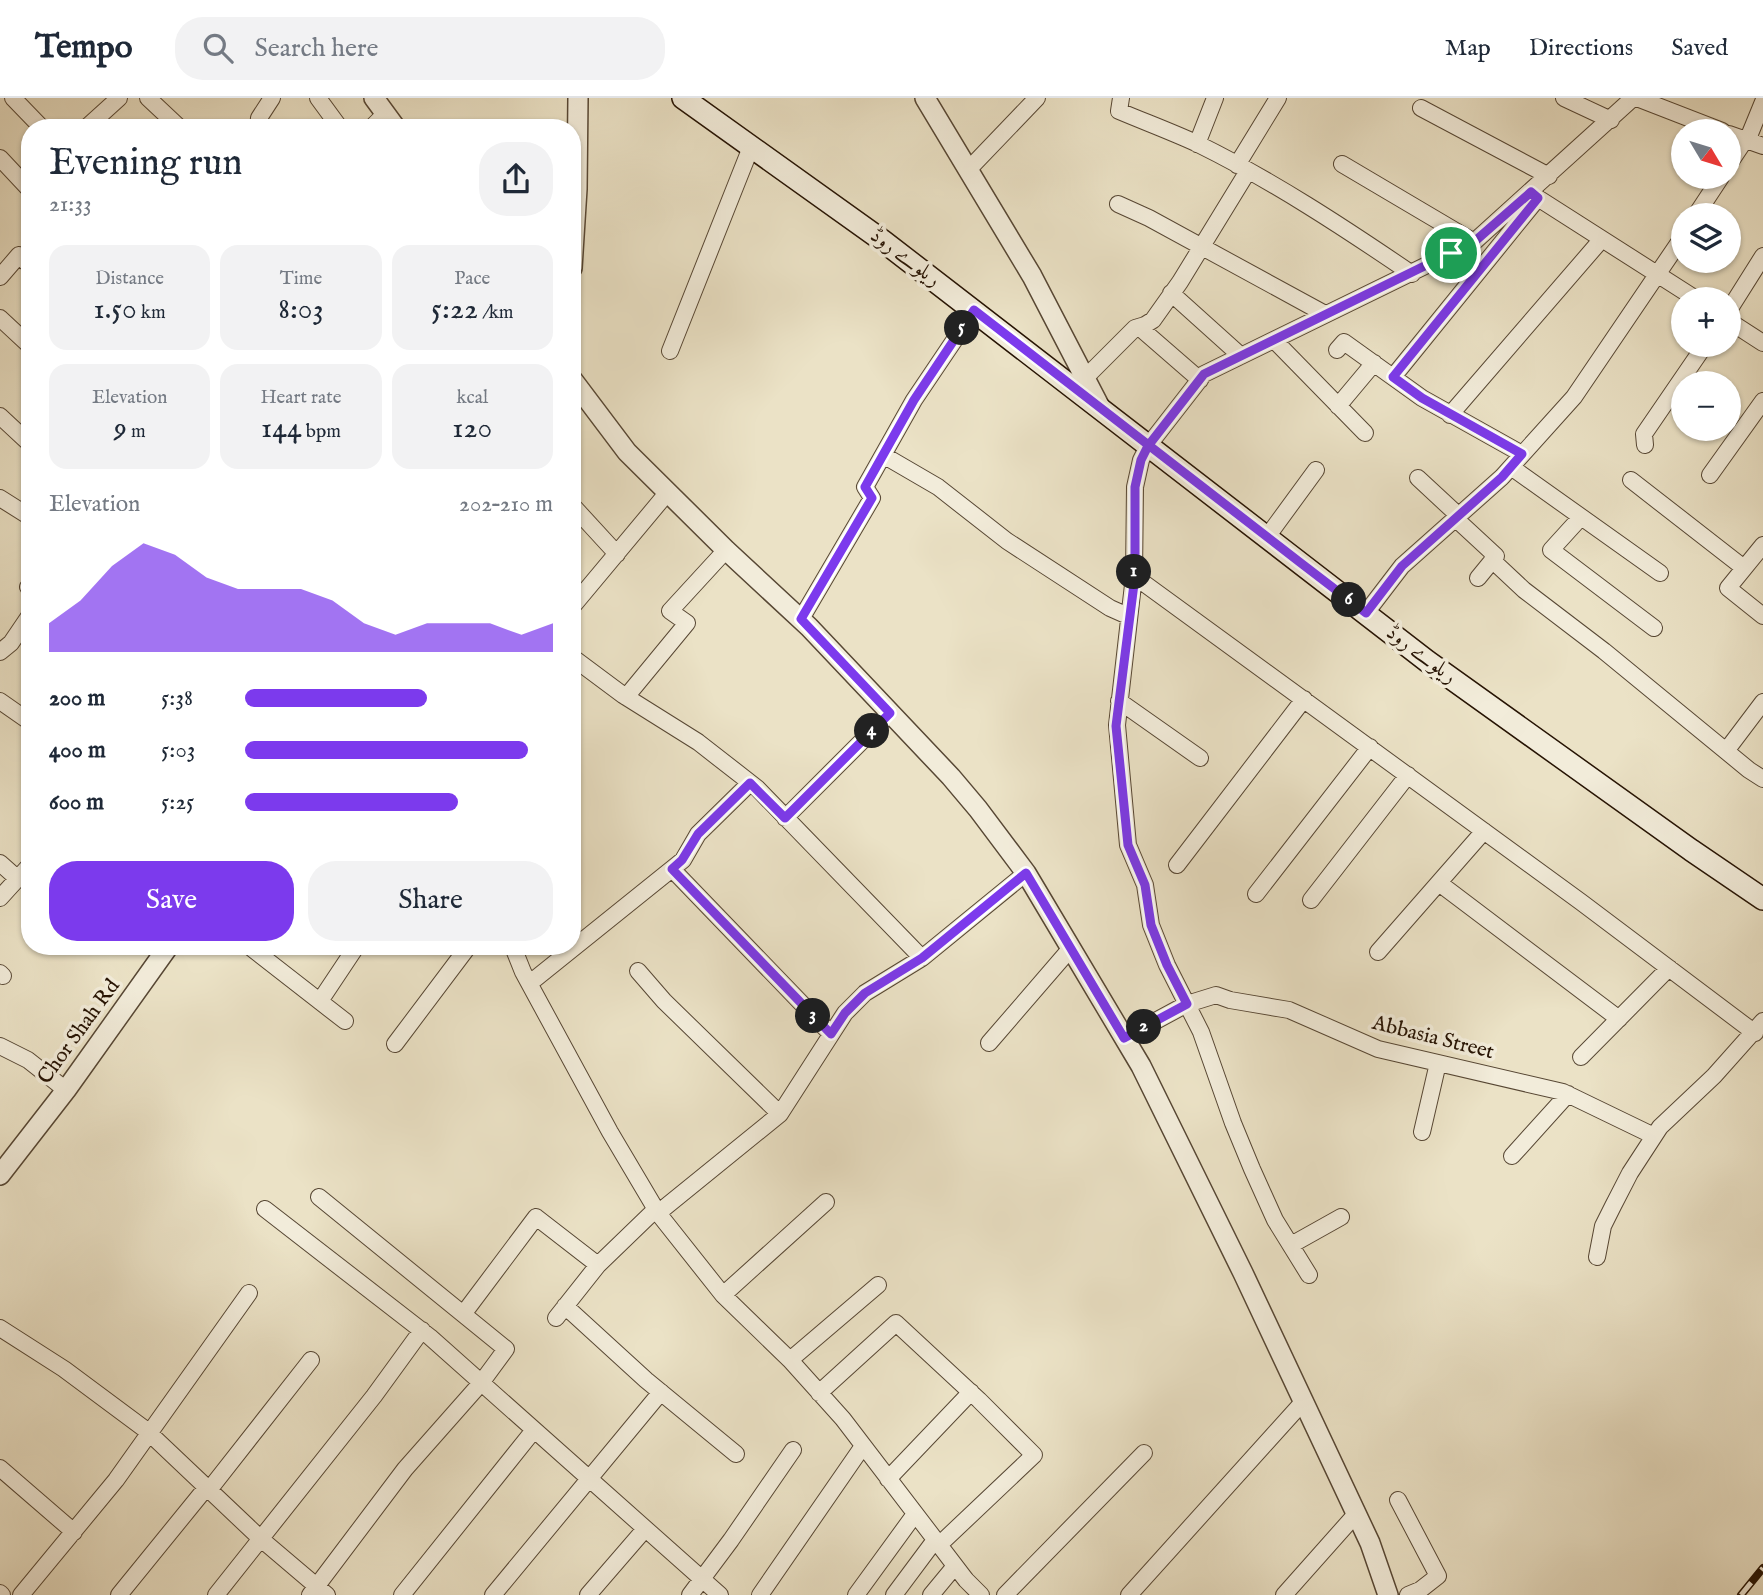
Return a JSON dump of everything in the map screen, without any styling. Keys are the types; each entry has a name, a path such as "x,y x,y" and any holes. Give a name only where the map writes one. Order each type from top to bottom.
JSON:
{"main road":[{"name":"ریلوے روڈ","path":"682,98 883,241 1449,677 1763,899"}],"street":[{"path":"13,98 33,119"},
{"path":"96,119 118,98"},
{"path":"148,98 170,119"},
{"path":"259,119 272,98"},
{"path":"317,98 333,119"},
{"path":"579,98 579,119"},
{"path":"925,98 1032,276 1102,410"},
{"path":"968,170 1037,98"},
{"path":"1121,98 1119,111 1197,144 1243,168 1344,227 1412,274"},
{"path":"1197,144 1215,98"},
{"path":"1085,378 1119,343 1153,320 1201,247 1278,98"},
{"path":"1564,98 1611,120"},
{"path":"1393,377 1549,176 1635,98 1690,119"},
{"path":"1752,142 1763,102"},
{"path":"1422,108 1549,176"},
{"path":"670,351 751,147"},
{"path":"0,158 21,178"},
{"path":"1342,164 1474,242"},
{"path":"1309,1275 1275,1220 1252,1169 1201,1032 1167,965 1151,925 1145,885 1128,845 1116,726 1135,576 1135,487 1141,460 1148,446 1204,374 1474,242 1534,195"},
{"path":"1534,195 1677,287"},
{"path":"1118,204 1325,313"},
{"path":"1450,415 1602,239"},
{"path":"0,277 19,255 21,257"},
{"path":"1366,613 1402,566 1458,518 1517,460 1574,397 1671,255"},
{"path":"1741,291 1763,256"},
{"path":"1171,293 1241,356"},
{"path":"801,619 872,498 865,487 914,400 974,310"},
{"path":"0,318 21,338"},
{"path":"1139,327 1200,380"},
{"path":"1741,329 1763,343"},
{"path":"1275,341 1365,433"},
{"path":"1337,350 1344,342 1422,398 1517,460 1581,517 1660,573"},
{"path":"1645,445 1644,434 1697,357"},
{"path":"1338,406 1374,363"},
{"path":"581,391 627,452 726,550 801,619 890,713 978,809 1026,873 1141,1066 1193,1168 1374,1553 1388,1595"},
{"path":"1710,475 1763,401"},
{"path":"0,416 21,436"},
{"path":"883,455 938,487 1007,541 1110,608 1128,616"},
{"path":"1267,537 1316,470"},
{"path":"1418,478 1496,556 1478,578"},
{"path":"1631,480 1744,568"},
{"path":"581,596 668,492"},
{"path":"0,498 21,511"},
{"path":"581,515 617,554"},
{"path":"1581,517 1551,550 1654,628"},
{"path":"1763,545 1728,588 1763,616"},
{"path":"626,697 687,623 670,611 726,550"},
{"path":"1492,560 1524,590 1763,779"},
{"path":"1135,576 1669,968 1759,1027 1705,1085 1660,1127 1630,1173 1603,1226 1601,1249 1597,1257"},
{"path":"0,652 11,643 21,628"},
{"path":"581,664 626,697 698,743 750,783 816,847 922,958"},
{"path":"1177,865 1304,699"},
{"path":"0,701 21,716"},
{"path":"1119,701 1200,758"},
{"path":"1726,751 1763,702"},
{"path":"785,818 890,713"},
{"path":"1256,894 1370,747"},
{"path":"1311,900 1408,775"},
{"path":"581,943 682,860 698,834 750,783"},
{"path":"1378,952 1484,831"},
{"path":"0,863 18,879"},
{"path":"672,869 831,1034"},
{"path":"736,1454 561,1312 598,1265 657,1211 780,1114 845,1013 865,993 922,958 1026,873"},
{"path":"0,898 21,876"},
{"path":"1439,883 1619,1020"},
{"path":"989,1044 1071,948"},
{"name":"Chor Shah Rd","path":"0,1175 66,1090 162,955"},
{"path":"260,955 345,1021"},
{"path":"320,1001 351,955"},
{"path":"395,1044 462,955"},
{"path":"517,955 610,1132 657,1211 723,1295 790,1360 819,1393 955,1566 981,1595"},
{"path":"530,984 566,955"},
{"path":"1581,1057 1669,968"},
{"path":"638,971 664,1001 780,1114"},
{"name":"Abbasia Street","path":"1124,1038 1187,1004 1216,995 1289,1010 1378,1049 1568,1094 1654,1136"},
{"path":"0,1046 28,1060 66,1090"},
{"path":"1422,1132 1438,1063"},
{"path":"1512,1156 1568,1094"},
{"path":"0,1328 64,1369 150,1434 318,1592 405,1469 481,1383 506,1349 319,1197"},
{"path":"723,1295 826,1202"},
{"path":"265,1209 422,1331 720,1595"},
{"path":"464,1313 536,1217 598,1265"},
{"path":"1291,1245 1341,1217"},
{"path":"790,1360 878,1285"},
{"path":"21,1595 116,1480 248,1293"},
{"path":"819,1393 896,1323 1034,1455 937,1543 894,1595"},
{"path":"216,1595 374,1396 422,1331"},
{"path":"119,1595 312,1360"},
{"path":"493,1595 661,1392"},
{"path":"888,1479 971,1392"},
{"path":"1129,1595 1303,1402"},
{"path":"402,1595 534,1430"},
{"path":"760,1595 863,1446"},
{"path":"691,1595 793,1450"},
{"path":"1005,1595 1144,1453"},
{"path":"0,1468 74,1532"},
{"path":"1398,1500 1438,1576 1420,1590 1408,1595"},
{"path":"856,1595 915,1514"},
{"path":"1284,1595 1356,1514"},
{"path":"588,1595 645,1529"},
{"path":"931,1595 955,1566"}],"railway":[{"path":"1741,1595 1763,1568"}],"route":[{"path":"1451,253 1204,374 1148,446 1141,460 1135,487 1135,576 1116,726 1128,845 1145,885 1151,925 1187,1004 1124,1038 1026,873 922,958 865,993 845,1013 831,1034 672,869 682,860 698,834 750,783 785,818 890,713 801,619 872,498 865,487 914,400 974,310 1148,446 1366,613 1402,566 1460,517 1522,454 1422,398 1393,377 1538,198 1531,192 1474,242 1451,253"}]}
